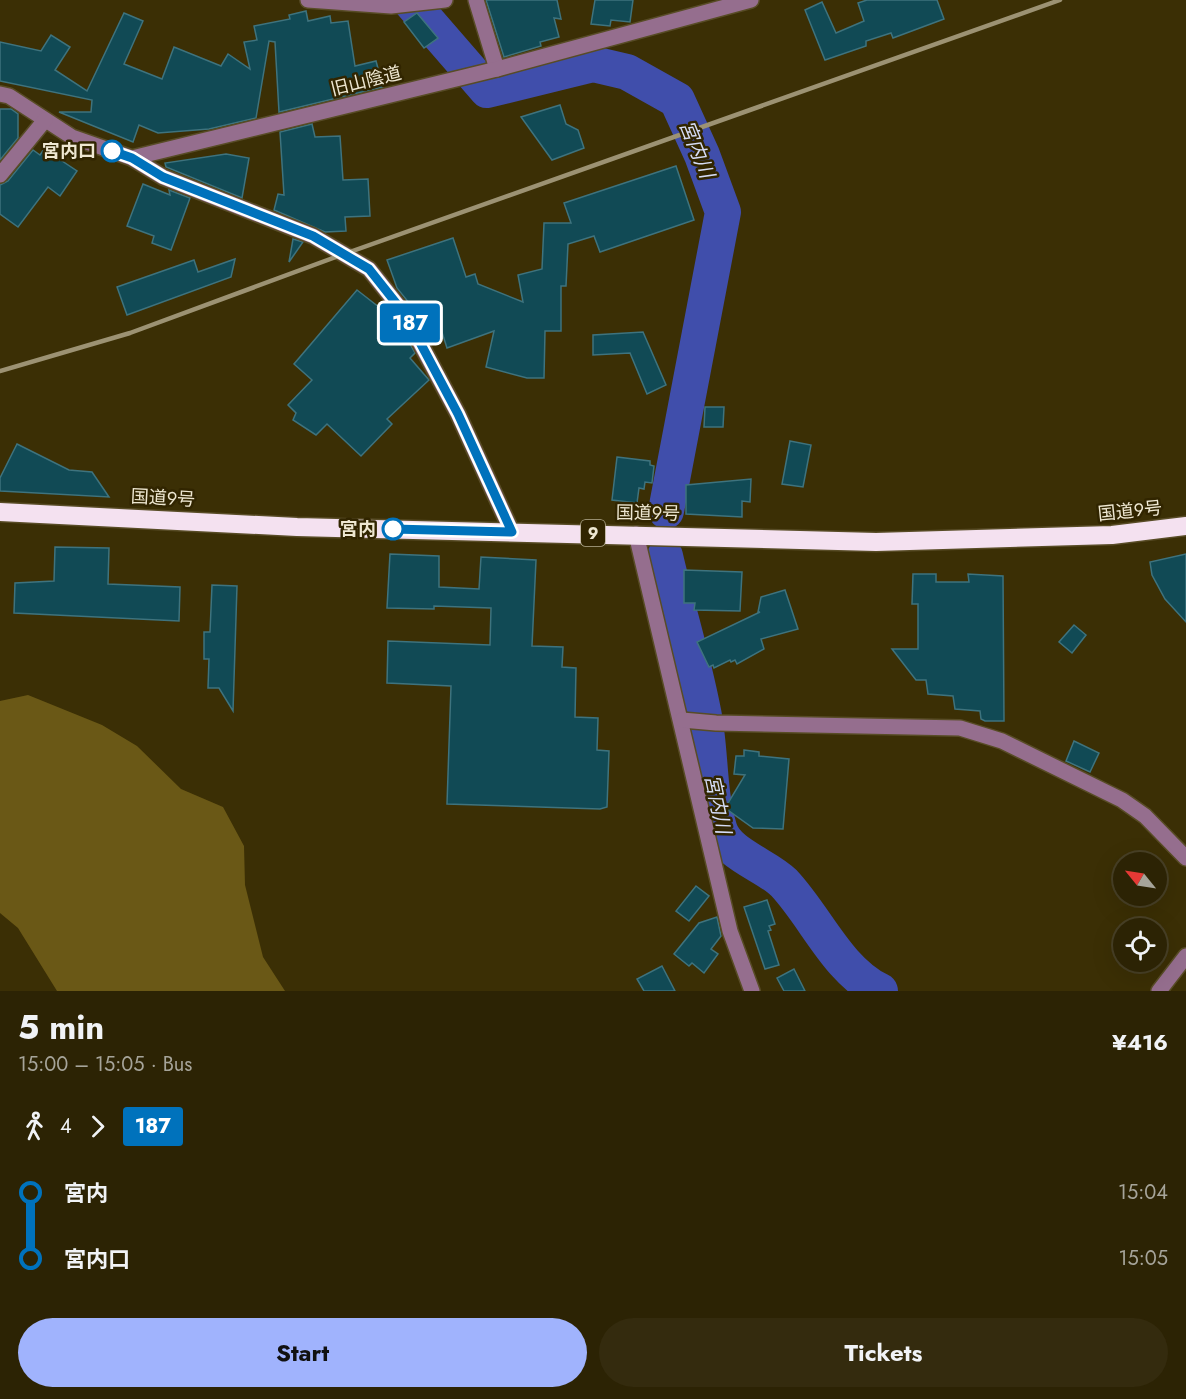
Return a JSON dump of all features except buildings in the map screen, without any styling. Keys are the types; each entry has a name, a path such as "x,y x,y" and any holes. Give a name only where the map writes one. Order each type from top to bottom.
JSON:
{"highway":[{"name":"国道9号","path":"0,512 297,527 876,542 1003,541 1112,535 1186,526"}],"street":[{"path":"308,0 391,6 445,0"},
{"path":"476,0 497,69"},
{"name":"旧山陰道","path":"132,158 497,69 751,0"},
{"path":"0,94 9,96 72,137 132,158 163,177 313,236 369,269 404,313 415,333 458,414 512,532"},
{"path":"0,175 45,120"},
{"path":"636,534 682,720 730,931 752,991"},
{"path":"682,720 716,723 960,728 976,731 1002,741 1122,800 1145,816 1186,858"},
{"path":"1159,991 1186,956"}],"shaded area":[{"path":"28,695 102,725 137,746 181,789 223,807 244,846 245,885 263,957 285,991 57,991 18,928 0,913 0,701"}],"waterway":[{"name":"宮内川","path":"409,0 487,90 593,64 627,72 677,100 702,155 723,212 666,511"},
{"name":"宮内川","path":"665,556 706,725 715,814 723,837 738,852 784,883 839,957 865,982 880,991"}],"railway":[{"path":"0,371 130,333 344,254 1060,0"}],"bus line":[{"name":"187","path":"112,151 132,158 163,177 313,236 369,269 404,313 458,414 512,532 393,529"}],"place":[{"name":"宮内口","path":"112,151"},
{"name":"宮内","path":"393,529"}]}
